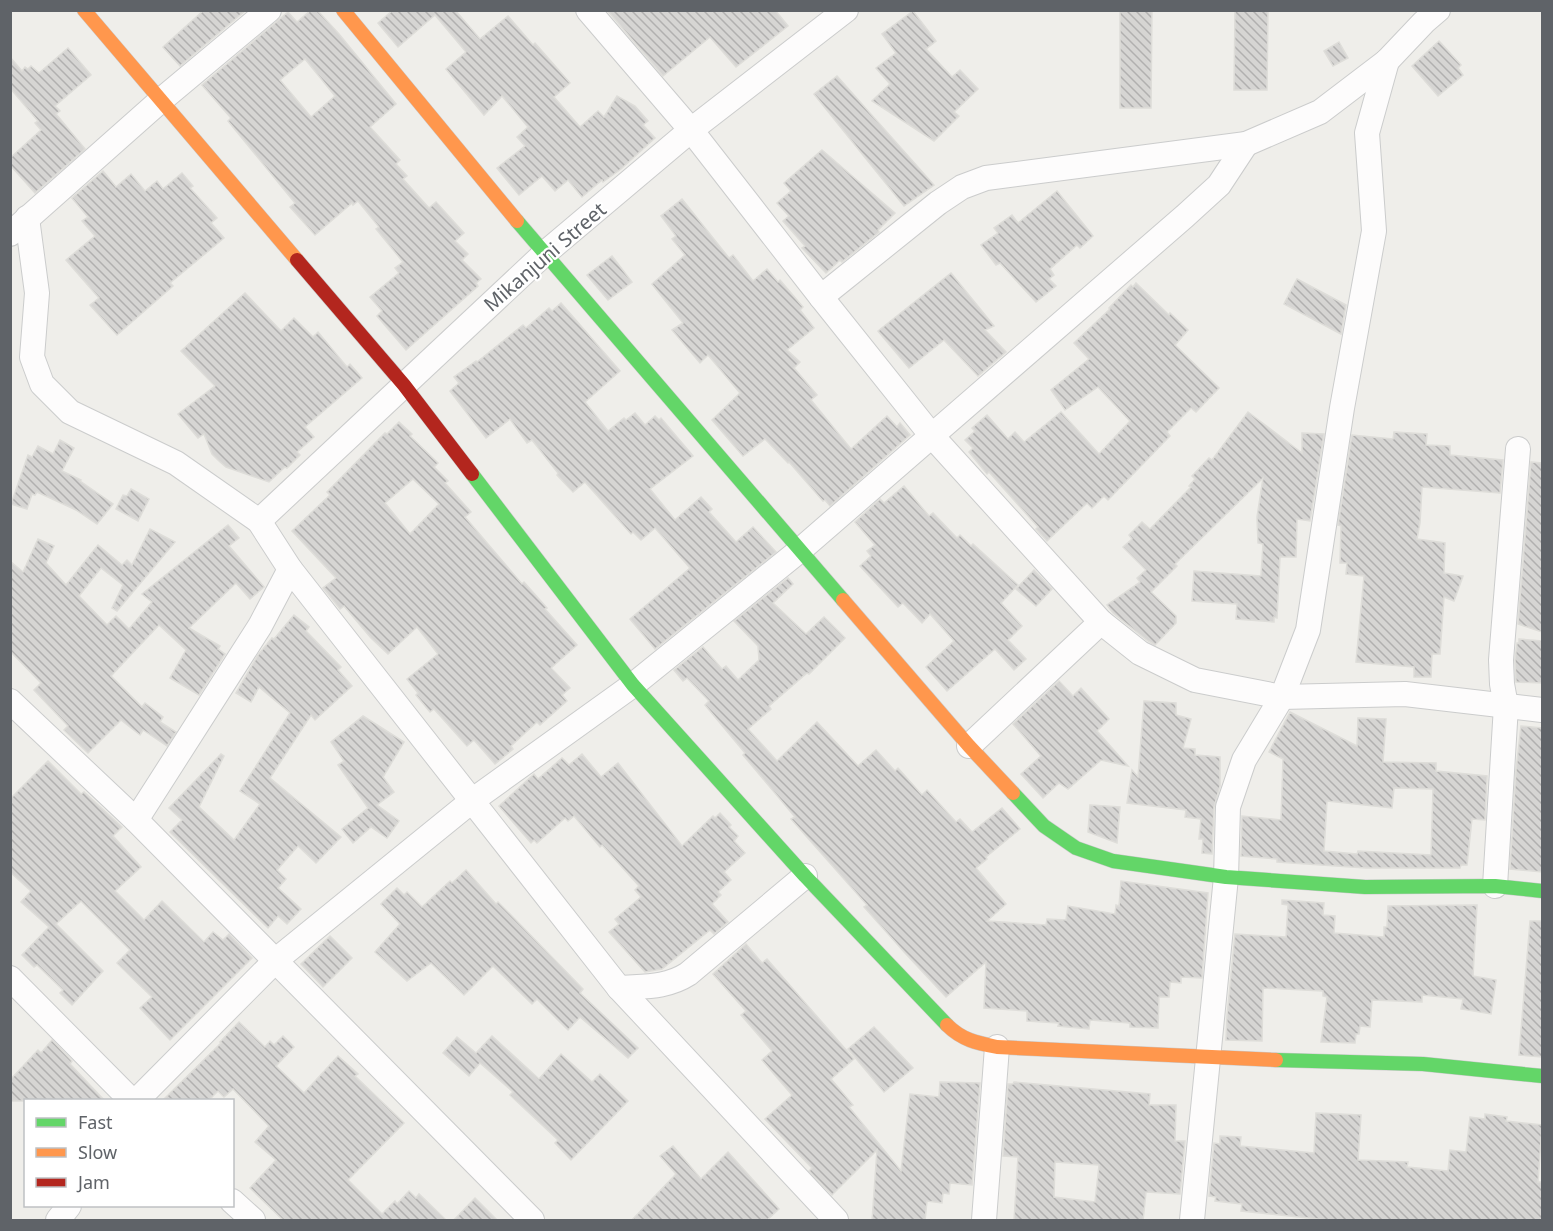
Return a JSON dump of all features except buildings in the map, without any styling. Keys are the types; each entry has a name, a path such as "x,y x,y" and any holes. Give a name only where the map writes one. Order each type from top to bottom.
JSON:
{"street":[{"path":"84,10 404,385 633,685 805,876 957,1035 975,1043 997,1047 1208,1058 1424,1064 1542,1076"},
{"path":"269,10 160,101 19,226 37,292 32,357 42,384 70,412 176,463 259,521 290,570 619,988 836,1221"},
{"path":"343,10 544,254 799,551 969,746 1044,826 1076,848 1113,861 1226,877 1365,887 1495,886 1542,891"},
{"path":"588,10 691,130 932,436 1101,622 1140,653 1195,680 1282,697 1405,694 1542,710"},
{"name":"Mikanjuni Street","path":"259,521 544,254 691,130 846,10"},
{"path":"821,297 938,203 962,187 986,178 1246,144 1320,112 1387,61 1438,10"},
{"path":"1192,1221 1226,877 1228,807 1244,760 1282,697 1308,630 1342,408 1374,231 1367,133 1387,61"},
{"path":"139,1099 276,960 473,800 633,685 799,551 1185,216 1219,185 1246,144"},
{"path":"1495,886 1506,706 1501,660 1518,449"},
{"path":"136,820 260,626 290,570"},
{"path":"969,746 1101,622"},
{"path":"10,700 136,820 532,1221"},
{"path":"619,988 675,982 805,876"},
{"path":"10,978 129,1099"},
{"path":"984,1221 997,1047"},
{"path":"234,1202 253,1221"},
{"path":"58,1221 68,1207"}],"traffic: fast":[{"path":"517,221 843,600"},
{"path":"472,474 633,685 805,876 947,1025"},
{"path":"1013,793 1044,826 1076,848 1113,861 1226,877 1365,887 1495,886 1542,891"},
{"path":"1276,1060 1423,1064 1542,1076"}],"traffic: slow":[{"path":"84,10 297,260"},
{"path":"343,10 517,221"},
{"path":"843,600 969,746 1013,793"},
{"path":"947,1025 964,1037 997,1047 1276,1060"}],"traffic: jam":[{"path":"297,260 404,385 472,474"}]}
